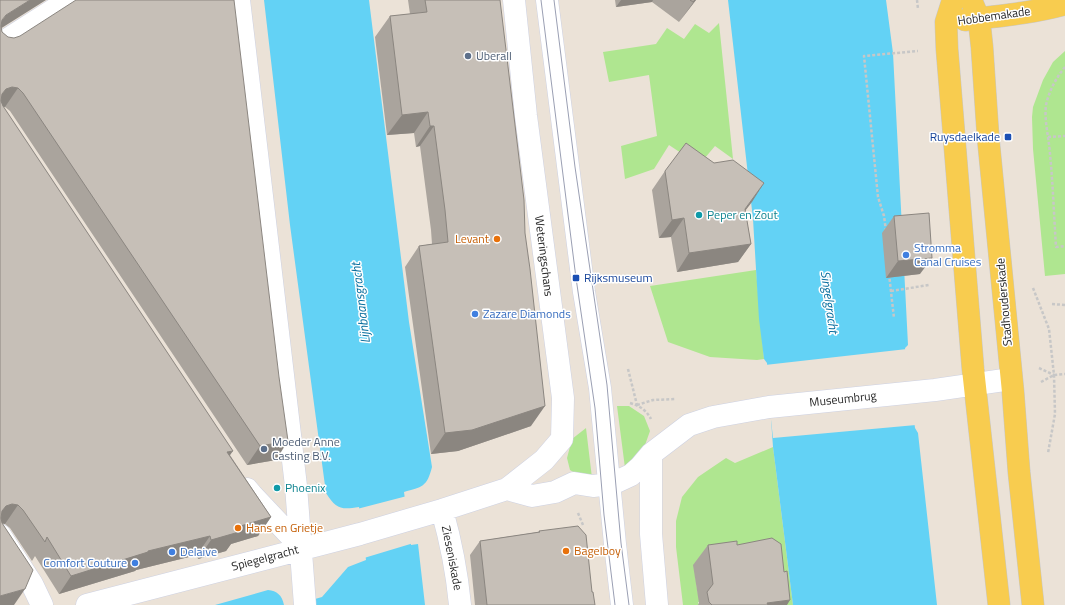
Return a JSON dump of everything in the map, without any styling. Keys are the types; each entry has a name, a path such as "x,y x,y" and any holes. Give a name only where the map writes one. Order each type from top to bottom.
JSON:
{"main road":[{"path":"953,0 946,22 956,161 975,384 999,605"},
{"name":"Hobbemakade","path":"946,22 975,9 1036,11 1065,4"},
{"name":"Stadhouderskade","path":"975,9 1033,605"}],"street":[{"path":"0,44 69,0"},
{"path":"239,0 296,486 305,602"},
{"name":"Weteringschans","path":"442,510 507,489 544,460 562,439 562,398 526,116 514,0"},
{"path":"547,0 584,292 600,388 614,544 622,605"},
{"name":"Museumbrug","path":"651,454 689,425 713,417 769,407 917,392 1011,379"},
{"path":"507,489 532,496 555,492 574,482 593,486 609,484 631,475 651,454"},
{"path":"651,454 651,534 657,605"},
{"path":"238,475 252,495 302,548"},
{"name":"Spiegelgracht","path":"87,605 360,534 442,510"},
{"name":"Zieseniskade","path":"442,510 452,550 460,605"},
{"path":"0,535 32,584 42,605"}],"path":[{"path":"886,238 884,216 878,197 864,56 923,51"},
{"path":"1065,67 1052,87 1047,104 1046,121 1056,247 1065,246"},
{"path":"1048,137 1065,136"},
{"path":"889,268 894,318"},
{"path":"891,291 929,285"},
{"path":"1052,304 1065,305"},
{"path":"1054,375 1065,374"}],"green space":[{"path":"719,23 733,159 715,146 699,165 669,145 654,169 625,179 621,146 657,136 649,75 609,82 603,52 656,44 667,28 684,39 695,24 709,33"},
{"path":"1065,51 1065,274 1045,276 1033,149 1032,117 1033,107 1043,80 1053,62"},
{"path":"756,270 764,359 757,360 710,357 668,342 650,286"},
{"path":"617,406 629,406 644,416 650,431 645,445 625,468"},
{"path":"586,428 592,478 580,476 570,470 567,458 572,439"},
{"path":"773,447 793,605 775,605 694,565 700,602 698,602 699,605 683,605 676,547 676,521 682,497 698,477 726,458 735,463"}],"water":[{"name":"Lijnbaansgracht","path":"264,0 369,0 409,322 432,467 428,479 423,485 404,492 411,545 418,544 425,605 294,605 322,597 348,567 366,560 359,507 340,507 333,502 326,493 290,225"},
{"name":"Singelgracht","path":"728,0 886,0 893,53 908,345 905,348 915,428 918,433 937,605 793,605 773,447 767,363 764,359 759,319 753,219"},
{"path":"268,590 279,594 284,605 215,605"}],"pier":[{"path":"907,349 916,425 773,438 765,365"},
{"path":"407,496 413,543 417,542 364,558 357,509"}],"building":[{"path":"0,0 30,0 6,15 2,20 2,32 8,37 14,38 20,36 76,0 234,0 288,441 260,446 23,93 18,88 12,87 6,89 2,94 1,101 3,106 233,451 227,452 271,517 237,527 239,532 211,540 210,536 148,551 71,576 47,537 45,542 23,510 18,505 12,504 6,506 2,511 2,523 33,570 25,589 0,596"},
{"path":"425,0 500,0 524,200 525,233 545,406 472,430 445,433 419,246 448,242 434,126 430,126 428,112 402,115 390,16 427,12"},
{"name":"Peper en Zout","path":"686,143 714,163 733,160 764,183 745,209 751,244 689,253 684,218 672,220 665,171"},
{"path":"929,213 932,258 898,261 894,216"},
{"path":"578,526 586,535 592,592 595,605 487,605 480,541"},
{"path":"772,538 781,544 784,572 787,571 790,600 767,603 768,605 712,605 709,602 707,592 713,584 708,545 737,541 737,545"}],"tram line":[{"path":"541,0 576,278 595,408 604,515 615,605"},
{"path":"554,0 575,167 607,385 621,543 629,605"}],"place":[{"name":"Uberall","path":"468,56"},
{"name":"Ruysdaelkade","path":"1008,137"},
{"name":"Peper en Zout","path":"699,215"},
{"name":"Levant","path":"497,239"},
{"name":"Stromma Canal Cruises","path":"906,255"},
{"name":"Rijksmuseum","path":"576,278"},
{"name":"Zazare Diamonds","path":"475,314"},
{"name":"Moeder Anne Casting B.V.","path":"264,449"},
{"name":"Phoenix","path":"277,488"},
{"name":"Hans en Grietje","path":"238,528"},
{"name":"Bagelboy","path":"566,551"},
{"name":"Delaive","path":"172,552"},
{"name":"Comfort Couture","path":"135,563"}]}
